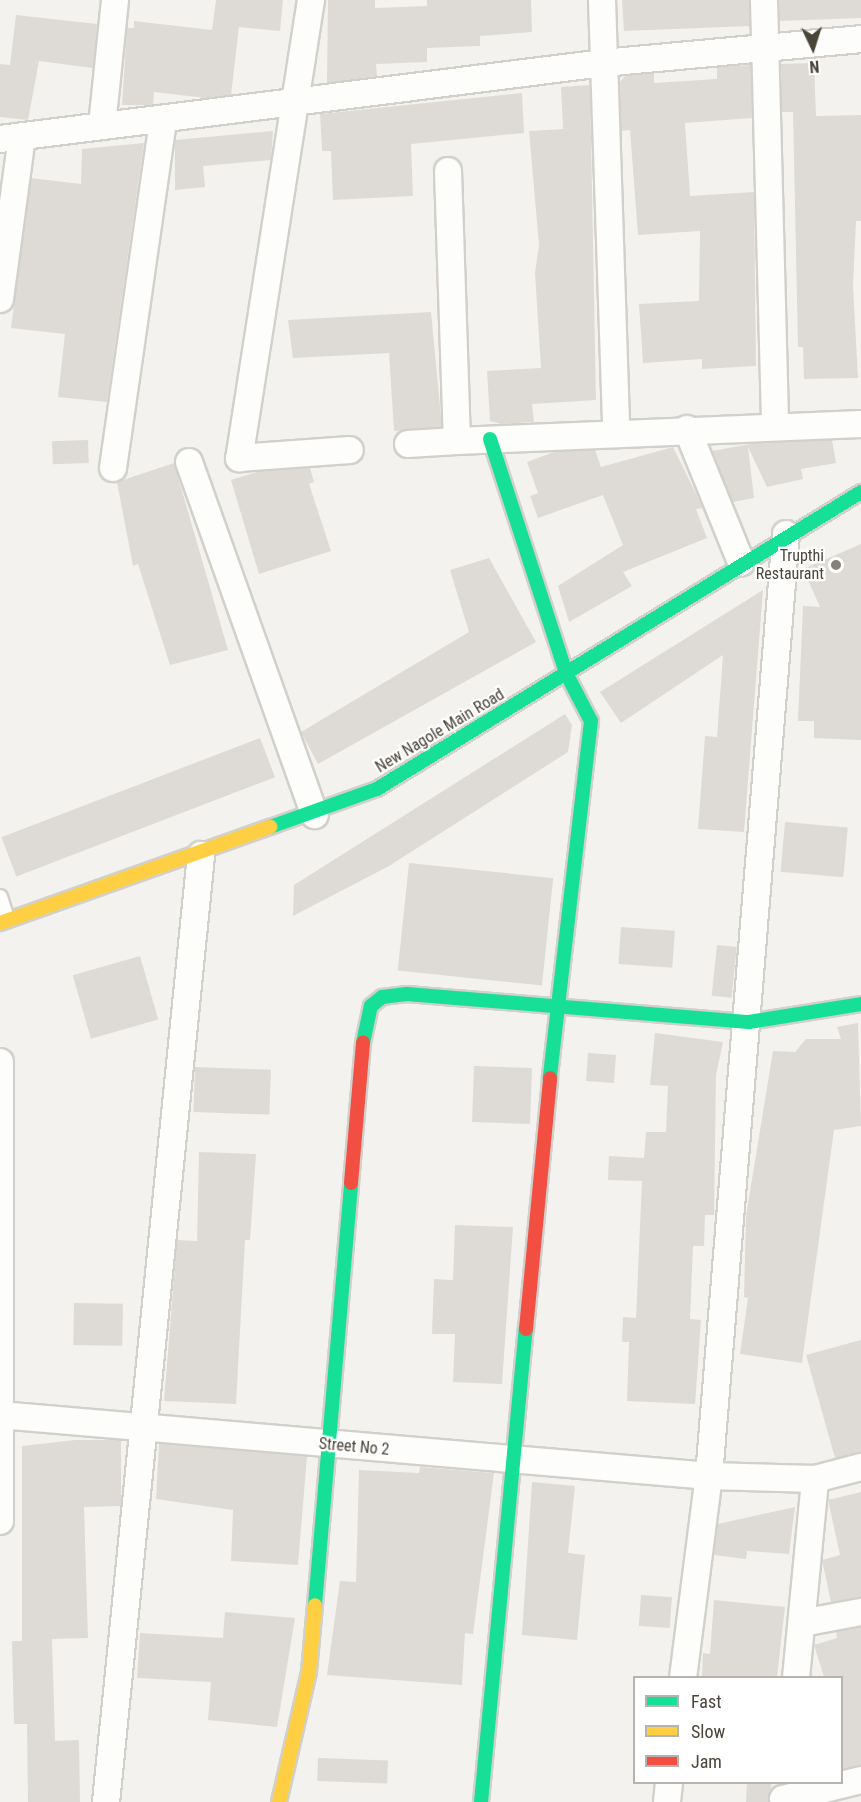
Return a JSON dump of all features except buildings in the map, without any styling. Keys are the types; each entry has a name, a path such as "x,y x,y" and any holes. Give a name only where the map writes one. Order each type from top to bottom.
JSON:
{"street":[{"path":"102,126 115,0"},
{"path":"311,0 239,458 350,450"},
{"path":"602,0 616,432"},
{"path":"764,0 775,426"},
{"path":"0,299 11,138 163,119 295,99 603,63 861,39"},
{"path":"113,468 163,119"},
{"path":"447,171 457,441"},
{"path":"408,444 616,432 861,424"},
{"path":"687,429 741,562"},
{"path":"481,1802 557,1007 591,721 566,673 490,439"},
{"path":"189,462 315,815"},
{"name":"New Nagole Main Road","path":"4,921 315,815 377,789 786,534 861,492"},
{"path":"683,1676 709,1476 749,1022 786,534"},
{"path":"106,1802 201,855"},
{"path":"279,1802 309,1672 364,1029 371,1006 382,997 407,994 749,1022 861,1004"},
{"path":"0,1062 0,1521"},
{"name":"Street No 2","path":"1,1415 144,1426 513,1461 709,1476 815,1479 861,1467"},
{"path":"796,1676 815,1479"},
{"path":"802,1623 861,1612"},
{"path":"843,1783 861,1780"},
{"path":"667,1802 669,1784"},
{"path":"783,1795 840,1784"}],"lane":[{"path":"0,897 4,921"}],"traffic: fast":[{"path":"490,439 566,673 591,721 550,1078"},
{"path":"270,827 377,789 861,492"},
{"path":"363,1043 371,1006 382,997 407,994 749,1022 861,1004"},
{"path":"315,1605 351,1183"},
{"path":"481,1802 526,1329"}],"traffic: slow":[{"path":"0,923 270,827"},
{"path":"279,1802 309,1672 315,1605"}],"traffic: jam":[{"path":"351,1183 363,1043"},
{"path":"526,1329 550,1078"}],"place":[{"name":"Trupthi Restaurant","path":"836,565"}]}
